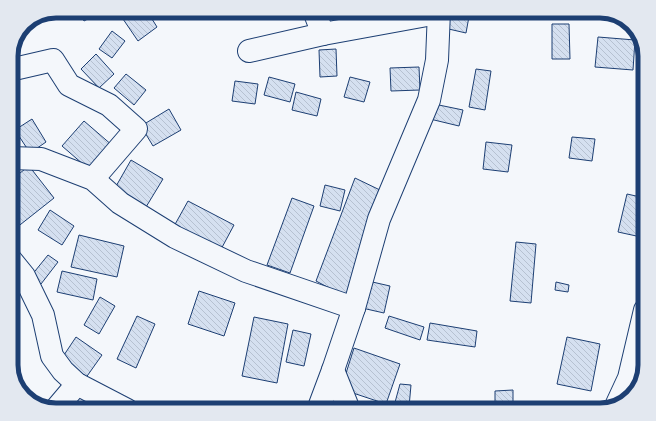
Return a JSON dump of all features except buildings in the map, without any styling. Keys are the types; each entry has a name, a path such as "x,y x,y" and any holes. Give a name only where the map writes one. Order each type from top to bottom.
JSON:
{"street":[{"path":"317,18 323,34"},
{"path":"250,51 323,34 407,18"},
{"path":"321,403 354,308 379,219 429,100 437,60 438,18"},
{"path":"18,68 53,60 69,85 109,105 136,129 92,179"},
{"path":"18,158 41,160 92,179 120,204 175,237 246,271 354,308"},
{"path":"18,269 24,276 43,315 52,356 63,371 77,384 114,403"},
{"path":"620,397 629,378 638,340"},
{"path":"333,370 346,403"},
{"path":"61,403 77,384"}]}
